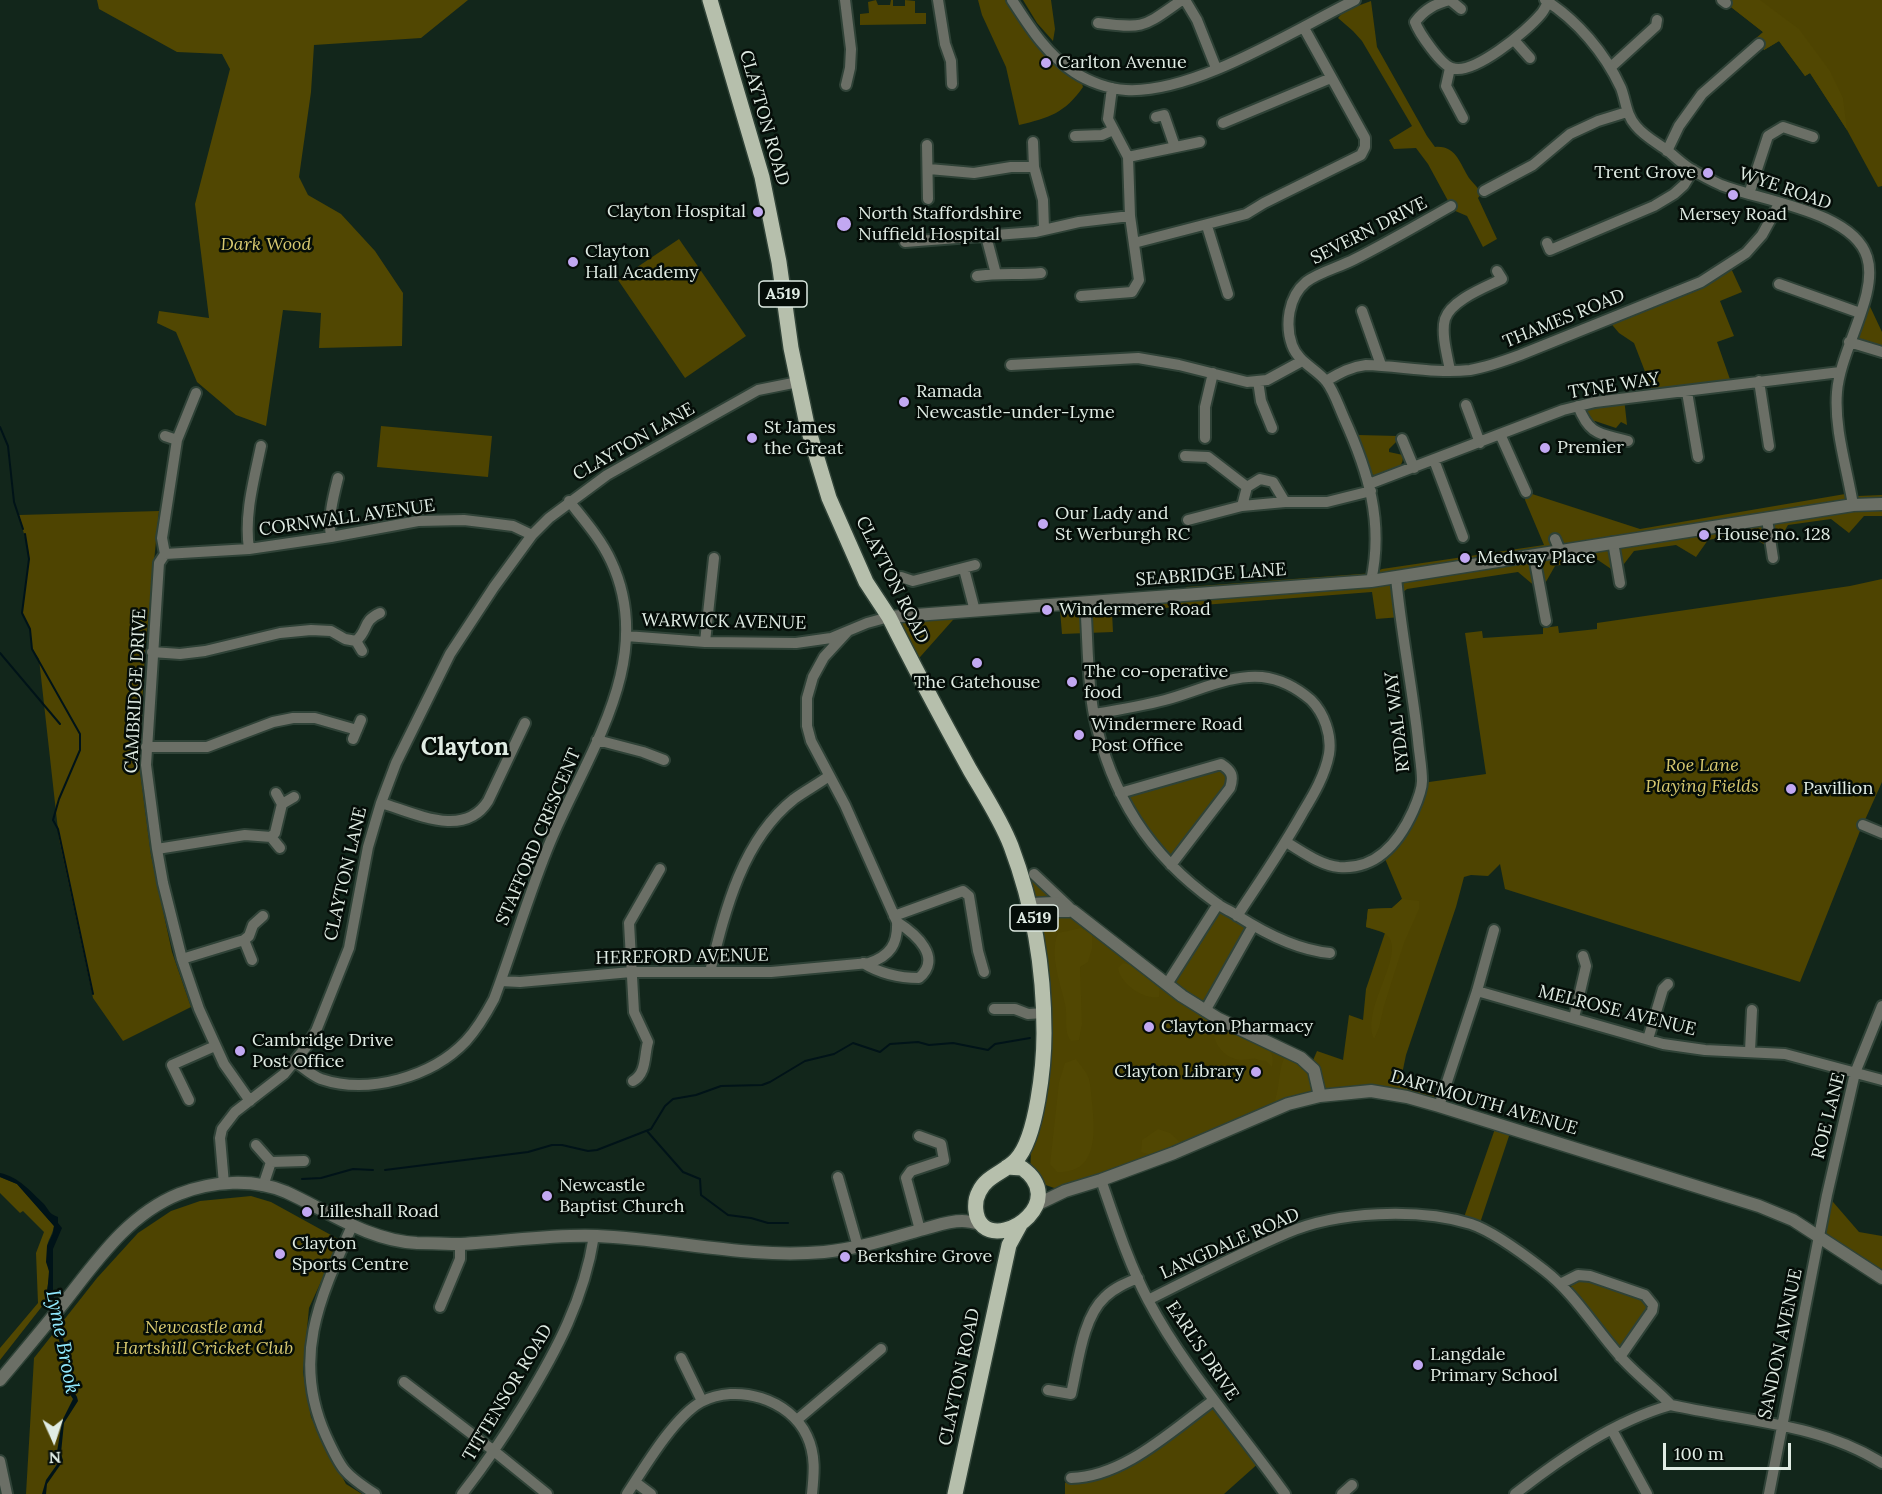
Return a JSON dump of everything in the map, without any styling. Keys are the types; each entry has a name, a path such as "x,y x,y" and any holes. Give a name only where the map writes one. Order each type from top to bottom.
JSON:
{"main road":[{"name":"CLAYTON ROAD","path":"710,0 762,177 779,262 798,382 825,489 866,582 888,617 1010,843 1032,910 1042,968 1044,1013 1044,1050 1032,1128 1034,1178"},
{"name":"CLAYTON ROAD","path":"1007,1167 1023,1151 1032,1128"},
{"path":"1007,1167 1022,1168 1034,1178"},
{"name":"A519","path":"976,1198 984,1185 1007,1167"},
{"name":"A519","path":"1034,1178 1040,1193 1038,1204"},
{"path":"976,1198 976,1214 986,1227 1004,1230 1021,1223 1038,1204"},
{"name":"CLAYTON ROAD","path":"955,1494 1004,1268 1010,1245 1021,1223"},
{"name":"CLAYTON ROAD","path":"986,1227 999,1242 1003,1253 1004,1268"}],"street":[{"path":"845,0 851,49 846,85"},
{"path":"938,0 945,44 951,61 952,84"},
{"path":"1012,0 1036,36 1057,59 1082,77 1112,88 1126,90 1161,86 1216,68 1304,28 1355,0"},
{"path":"1098,23 1144,26 1183,0 1197,20 1216,68"},
{"path":"1461,9 1450,0 1423,11 1415,21 1419,32 1449,68 1459,70 1469,69 1514,40 1543,13 1546,1"},
{"name":"WYE ROAD","path":"1546,1 1583,33 1611,67 1622,90 1628,112 1636,126 1667,151 1693,170 1721,185 1809,213 1844,228 1862,245 1871,270 1870,283 1840,372 1836,411 1853,505"},
{"path":"1611,67 1656,26 1657,20"},
{"path":"1134,243 1207,226 1246,214 1361,156 1365,147 1365,138 1304,28"},
{"path":"1514,40 1530,58"},
{"path":"1667,151 1679,126 1702,94 1759,44"},
{"path":"1449,68 1446,86 1463,118"},
{"path":"1230,124 1332,78"},
{"path":"1081,296 1132,292 1139,280 1131,216 1128,157 1113,130 1108,114 1112,88"},
{"path":"1162,103 1160,116 1174,147"},
{"path":"1492,191 1533,165 1570,134 1598,121 1628,112"},
{"path":"1749,194 1768,136 1783,127 1813,137"},
{"path":"1074,136 1102,135 1113,130"},
{"path":"1033,142 1034,167 1042,200 1044,230"},
{"path":"1128,157 1200,142"},
{"path":"927,145 928,199"},
{"path":"929,169 974,173 1011,167 1034,167"},
{"path":"1547,243 1550,250 1654,206 1674,195 1684,185 1693,170"},
{"name":"THAMES ROAD","path":"1326,381 1345,369 1356,366 1381,365 1469,370 1503,361 1701,282 1746,253 1762,235 1779,204"},
{"name":"SEVERN DRIVE","path":"1371,581 1376,543 1376,511 1370,488 1353,437 1326,381 1302,361 1293,347 1288,328 1289,312 1299,289 1307,281 1443,217 1451,207"},
{"path":"905,242 1044,230 1131,216"},
{"path":"1207,226 1228,294"},
{"path":"987,236 996,274"},
{"path":"977,276 1041,273"},
{"path":"1450,370 1445,320 1457,303 1498,280"},
{"path":"1779,284 1789,292 1860,313"},
{"path":"1362,311 1381,365"},
{"path":"1849,342 1882,352"},
{"path":"1011,365 1138,358 1247,382 1267,380 1302,361"},
{"name":"TYNE WAY","path":"1188,520 1242,506 1285,502 1327,502 1370,488 1434,460 1578,406 1840,372"},
{"path":"1205,438 1205,407 1214,374"},
{"path":"1258,381 1261,401 1272,428"},
{"path":"1759,381 1769,446"},
{"name":"CLAYTON LANE","path":"224,1184 220,1138 222,1129 228,1119 284,1074 316,1031 349,948 368,847 396,763 450,654 478,610 532,536 569,501 607,475 758,390 798,382"},
{"path":"1687,392 1698,458"},
{"name":"CAMBRIDGE DRIVE","path":"196,393 177,440 162,538 165,554 159,563 146,765 163,883 182,959 215,1046 232,1078 250,1101"},
{"path":"1466,405 1480,442"},
{"path":"1578,406 1588,428 1596,433 1628,441"},
{"path":"1500,434 1526,492"},
{"path":"165,436 177,440"},
{"path":"1393,450 1403,442 1414,468"},
{"path":"249,549 247,519 262,446"},
{"path":"1185,456 1208,458 1247,486"},
{"path":"1434,460 1463,537"},
{"path":"331,537 330,513 339,477"},
{"path":"1242,506 1247,486 1260,479 1273,482 1285,502"},
{"name":"STAFFORD CRESCENT","path":"294,1061 319,1078 345,1083 378,1083 409,1076 443,1060 466,1041 495,999 540,867 613,707 620,683 626,636 625,605 611,561 600,542 569,501"},
{"name":"SEABRIDGE LANE","path":"888,617 1371,581 1853,505 1882,504"},
{"path":"1767,519 1773,558"},
{"name":"CORNWALL AVENUE","path":"165,554 249,549 418,521 465,520 513,526 532,536"},
{"path":"1555,539 1560,551"},
{"path":"1613,542 1620,583"},
{"path":"1534,556 1546,621"},
{"path":"705,642 714,558"},
{"path":"902,577 913,581 975,565"},
{"path":"964,569 975,611"},
{"name":"RYDAL WAY","path":"1286,842 1322,863 1340,867 1357,866 1388,852 1406,828 1422,783 1414,703 1396,577"},
{"path":"1085,602 1094,714 1108,765 1120,794 1140,829 1171,865 1218,904 1253,926 1296,945 1330,953"},
{"path":"356,641 362,636 368,620 365,609"},
{"path":"368,620 380,613"},
{"name":"WARWICK AVENUE","path":"626,636 760,644 815,641 848,633 867,623 888,617"},
{"path":"152,652 180,654 205,651 280,633 310,630 331,631 345,639 356,641 362,651"},
{"name":"HEREFORD AVENUE","path":"501,981 631,972 771,972 863,963 881,959 890,952 897,933 895,919 845,805 811,741 806,714 807,698 813,677 824,657 848,633"},
{"path":"815,641 824,657"},
{"path":"1094,714 1145,705 1235,679 1262,677 1300,691 1317,706 1328,733 1329,753 1319,783 1286,842 1237,916"},
{"path":"146,747 207,747 273,722 293,718 315,718 357,730"},
{"path":"381,803 448,822 473,818 488,801 525,723"},
{"path":"597,740 664,760"},
{"path":"1120,794 1221,764 1230,770 1233,779 1230,789 1171,865"},
{"path":"710,972 721,927 745,862 770,823 794,800 829,776"},
{"path":"271,837 275,833 282,804 276,793"},
{"path":"282,804 294,797"},
{"path":"1863,825 1882,833"},
{"path":"157,849 245,835 271,837 280,848"},
{"path":"633,1081 638,1079 643,1070 648,1042 634,1012 629,923 660,869"},
{"path":"1034,874 1073,911 1205,1011 1301,1058 1314,1070 1320,1096"},
{"path":"895,919 963,891 969,896 978,951 984,972"},
{"path":"1032,910 1055,903 1073,911"},
{"path":"1167,984 1218,904"},
{"path":"245,915 253,925"},
{"path":"182,959 244,940 249,936 253,925 263,916"},
{"name":"HEREFORD AVENUE","path":"863,963 876,971 902,978 919,978 926,973 930,966 929,955 907,928 895,919"},
{"path":"1205,1011 1253,926"},
{"path":"1439,1106 1477,991 1494,930"},
{"path":"244,940 252,960"},
{"path":"1574,1018 1586,966 1583,956"},
{"path":"1648,1039 1663,989 1668,984"},
{"name":"MELROSE AVENUE","path":"1477,991 1648,1039 1705,1050 1785,1054 1882,1080"},
{"name":"ROE LANE","path":"1820,1237 1827,1195 1855,1073 1882,1006"},
{"path":"994,1009 1015,1009 1028,1014 1044,1013"},
{"path":"1750,1052 1752,1010"},
{"path":"189,1100 170,1060 215,1046"},
{"name":"DARTMOUTH AVENUE","path":"1038,1204 1065,1191 1174,1153 1288,1104 1320,1096 1371,1091 1407,1097 1439,1106 1758,1206 1793,1220 1882,1278"},
{"path":"919,1136 941,1144 944,1160 911,1171 906,1178 920,1230"},
{"path":"256,1145 270,1162"},
{"path":"270,1162 304,1161"},
{"path":"263,1186 270,1162"},
{"path":"838,1177 858,1247"},
{"path":"1034,1178 1065,1191"},
{"name":"EARL'S DRIVE","path":"1101,1180 1148,1300 1182,1356 1285,1494"},
{"path":"0,1380 102,1253 129,1224 152,1208 180,1194 224,1184 244,1183 284,1192 352,1226 409,1243 460,1244 545,1237 594,1236 660,1240 728,1251 778,1255 858,1247 949,1222 966,1221 986,1227"},
{"path":"949,1222 965,1211 976,1198"},
{"name":"LANGDALE ROAD","path":"1148,1300 1288,1232 1317,1223 1349,1217 1388,1214 1471,1224 1524,1255 1560,1284 1620,1357 1671,1406"},
{"path":"352,1226 326,1285 311,1343 309,1369 318,1419 339,1465 352,1480 375,1494"},
{"name":"TITTENSOR ROAD","path":"462,1494 494,1451 562,1339 580,1296 594,1236"},
{"name":"SANDON AVENUE","path":"1768,1494 1820,1237"},
{"path":"440,1307 460,1259 460,1244"},
{"path":"1560,1284 1579,1275 1590,1276 1645,1295 1653,1305 1653,1311 1620,1357"},
{"path":"1048,1390 1075,1395 1091,1315 1106,1296 1138,1278"},
{"path":"798,1419 881,1349"},
{"path":"681,1358 702,1401"},
{"path":"404,1382 547,1494"},
{"path":"627,1494 676,1424 702,1401 731,1393 760,1396 798,1419 807,1436 814,1459 812,1494"},
{"path":"1071,1478 1092,1476 1122,1466 1214,1400"},
{"path":"1515,1494 1547,1468 1612,1430 1649,1412 1671,1406 1781,1426 1839,1441 1862,1450 1882,1463"},
{"path":"1612,1430 1647,1494"},
{"path":"0,1461 7,1494"},
{"path":"635,1482 651,1494"},
{"path":"1342,1494 1352,1485"}],"green space":[{"name":"Dark Wood","path":"97,0 468,0 421,38 314,45 311,92 299,177 308,195 341,214 375,251 403,293 402,346 319,348 321,313 283,310 266,426 236,415 197,382 176,332 157,323 159,311 209,318 195,204 230,69 222,54 177,52 99,9"},
{"path":"876,0 878,5 890,5 893,0 893,6 905,6 905,0 915,1 915,13 926,13 926,24 860,25 860,14 869,13 868,2"},
{"path":"978,0 1005,0 1039,46 1082,84 1083,87 1063,109 1048,117 1019,125 1006,67 982,15"},
{"path":"1023,0 1051,0 1055,29 1053,41 1037,23"},
{"path":"1722,0 1882,0 1882,186 1878,187 1847,130 1810,73 1805,76 1779,41 1764,50 1763,32"},
{"path":"1727,0 1760,0 1799,29 1830,71 1843,98 1847,130 1810,73 1805,76 1779,41 1764,50 1755,39 1763,32 1726,3"},
{"path":"1371,1 1377,47 1427,136 1435,147 1442,147 1453,152 1469,178 1482,193 1478,198 1497,239 1483,247 1467,216 1453,210 1428,164 1416,148 1394,149 1389,140 1412,126 1362,41 1338,18 1344,11"},
{"path":"679,239 746,336 685,378 618,280"},
{"path":"1729,264 1742,292 1720,301 1734,336 1717,342 1732,385 1654,395 1634,343 1619,333 1608,320"},
{"path":"1866,298 1882,332 1882,352 1864,347 1857,335"},
{"path":"1624,398 1627,425 1621,422 1616,428 1595,421 1588,428 1578,406"},
{"path":"381,426 492,436 488,477 377,467"},
{"path":"1358,435 1398,436 1398,440 1389,452 1403,455 1400,467 1384,476 1373,475 1362,454"},
{"path":"1526,492 1640,529 1851,493 1858,496 1882,495 1882,516 1864,516 1849,533 1831,519 1788,525 1776,546 1769,548 1748,533 1708,540 1696,557 1676,545 1634,551 1617,573 1595,558 1555,566 1543,587 1537,588 1518,572 1407,589 1398,596 1401,617 1376,619 1372,592 1112,612 1113,632 1062,634 1060,610 1188,594 1186,587 1373,573 1382,569 1544,545 1525,500"},
{"path":"159,511 145,652 139,763 151,855 172,952 191,1007 123,1041 93,998 59,839 39,659 32,649 30,629 22,613 29,559 19,515"},
{"name":"Roe Lane Playing Fields","path":"1882,579 1882,782 1800,982 1505,889 1500,864 1488,876 1464,877 1406,1055 1401,1079 1442,1096 1439,1106 1407,1097 1320,1096 1174,1153 1057,1189 1037,1182 1030,1174 1032,1128 1044,1050 1022,879 1034,874 1167,983 1218,904 1253,926 1205,1011 1311,1065 1317,1051 1343,1060 1349,1015 1363,1020 1366,989 1385,933 1366,927 1368,909 1392,908 1402,899 1383,854 1395,843 1422,783 1486,774 1465,633 1482,631 1483,638 1543,634 1543,628 1558,626 1559,633 1597,629 1597,623 1850,586"},
{"path":"960,612 913,665 889,617"},
{"path":"1221,764 1233,779 1171,865 1120,793"},
{"path":"1402,899 1419,901 1419,909 1404,943 1374,1039 1371,1028 1373,1015 1392,948 1386,934 1366,927 1368,909 1392,908"},
{"path":"1081,928 1092,934 1092,949 1088,962 1080,967 1082,1024 1079,1040 1071,1041 1066,1028 1066,1009 1056,968 1055,950 1058,933"},
{"path":"1123,963 1136,966 1160,985 1159,997 1147,996 1128,985 1118,968"},
{"path":"1221,1023 1264,1044 1270,1050 1273,1058 1272,1067 1266,1061 1235,1059 1225,1054 1215,1040 1213,1029"},
{"path":"1284,1058 1295,1060 1310,1073 1313,1093 1277,1104 1275,1100"},
{"path":"1076,1059 1090,1082 1094,1125 1091,1149 1081,1166 1071,1171 1057,1172 1050,1164 1059,1082 1065,1063"},
{"path":"1497,1123 1511,1130 1479,1226 1462,1223"},
{"path":"1158,1129 1170,1133 1181,1143 1151,1155 1141,1152 1142,1140"},
{"path":"0,1177 17,1184 54,1226 47,1248 49,1276 47,1300 0,1360 0,1348 38,1303 36,1253 44,1232 0,1193"},
{"path":"1827,1195 1859,1232 1882,1236 1882,1279 1820,1237"},
{"name":"Newcastle and Hartshill Cricket Club","path":"251,1196 271,1202 340,1240 309,1308 303,1372 311,1417 346,1484 362,1494 26,1494 34,1358 97,1278 138,1233 171,1211 200,1201"},
{"path":"1577,1280 1592,1281 1645,1300 1649,1309 1621,1351 1570,1285"},
{"path":"1214,1400 1261,1461 1224,1494 1065,1494 1065,1483 1071,1478 1104,1473"}],"water":[{"name":"Lyme Brook","path":"0,1173 19,1181 51,1213 58,1217 58,1223 62,1228 53,1249 53,1294 68,1359 70,1385 78,1401 64,1423 61,1453 63,1461 47,1484 46,1494 42,1494 46,1480 58,1463 57,1452 62,1421 73,1399 67,1390 66,1372 47,1296 49,1271 46,1262 47,1246 54,1226 17,1184 0,1177"}],"waterway":[{"path":"0,427 8,446 14,502 23,529"},
{"path":"25,534 29,559 22,613 30,629 32,649 80,734 80,750 59,799 53,820 58,829 93,994"},
{"path":"0,653 60,724"},
{"path":"385,1170 528,1152 552,1145 588,1151 597,1150 651,1129 665,1106 673,1099 696,1095 721,1086 762,1085 805,1061 834,1054 853,1043 880,1052 890,1044 918,1042 929,1045 953,1043 988,1050 995,1044 1030,1038"},
{"path":"647,1131 683,1172 700,1179 701,1195 728,1215 768,1223 788,1223"},
{"path":"302,1179 321,1178 353,1169 373,1170"}],"place":[{"name":"Carlton Avenue","path":"1046,63"},
{"name":"Trent Grove","path":"1708,173"},
{"name":"Mersey Road","path":"1733,195"},
{"name":"Clayton Hospital","path":"758,212"},
{"name":"North Staffordshire Nuffield Hospital","path":"844,224"},
{"name":"Clayton Hall Academy","path":"573,262"},
{"name":"Ramada Newcastle-under-Lyme","path":"904,402"},
{"name":"St James the Great","path":"752,438"},
{"name":"Premier","path":"1545,448"},
{"name":"Our Lady and St Werburgh RC","path":"1043,524"},
{"name":"House no. 128","path":"1704,535"},
{"name":"Medway Place","path":"1465,558"},
{"name":"Windermere Road","path":"1047,610"},
{"name":"The Gatehouse","path":"977,663"},
{"name":"The co-operative food","path":"1072,682"},
{"name":"Windermere Road Post Office","path":"1079,735"},
{"name":"Pavillion","path":"1791,789"},
{"name":"Clayton Pharmacy","path":"1149,1027"},
{"name":"Cambridge Drive Post Office","path":"240,1051"},
{"name":"Clayton Library","path":"1256,1072"},
{"name":"Newcastle Baptist Church","path":"547,1196"},
{"name":"Lilleshall Road","path":"307,1212"},
{"name":"Clayton Sports Centre","path":"280,1254"},
{"name":"Berkshire Grove","path":"845,1257"},
{"name":"Langdale Primary School","path":"1418,1365"}],"district":[{"name":"Clayton","path":"465,748"}]}
